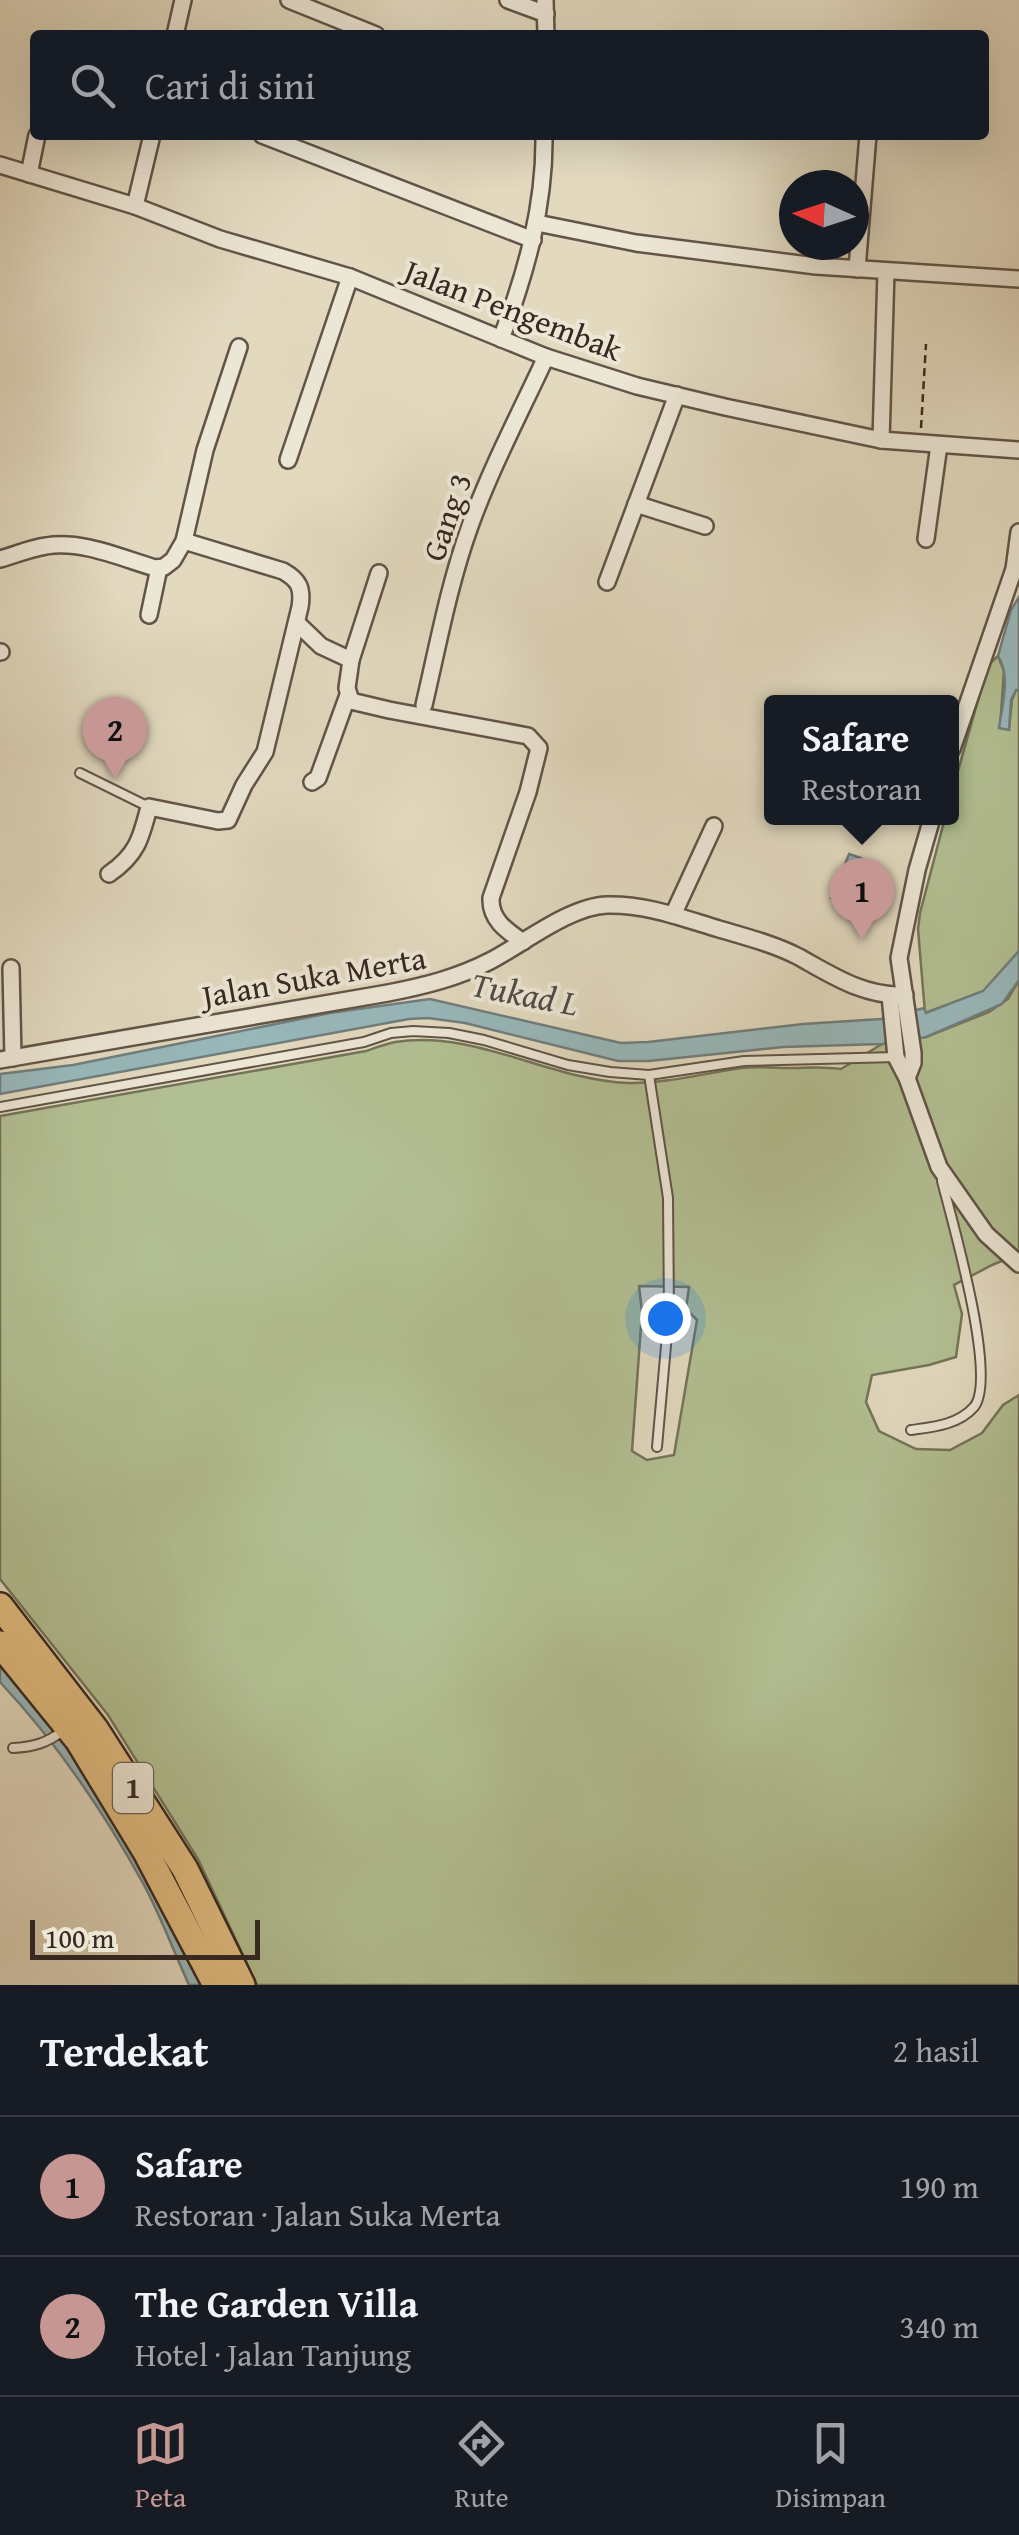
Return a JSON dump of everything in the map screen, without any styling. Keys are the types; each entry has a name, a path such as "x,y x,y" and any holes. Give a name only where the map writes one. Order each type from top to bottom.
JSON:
{"highway":[{"name":"1","path":"0,1606 96,1730 185,1869 242,1985"},
{"name":"1","path":"0,1644 59,1734 78,1740 146,1852 216,1985"}],"street":[{"path":"176,30 183,0"},
{"path":"288,0 363,30"},
{"path":"508,0 545,7"},
{"path":"29,174 36,140"},
{"path":"136,206 151,140"},
{"path":"275,140 533,240"},
{"path":"500,339 520,290 533,240 544,140"},
{"path":"857,269 868,140"},
{"name":"Jalan Pengembak","path":"0,165 350,278 546,357 677,396 881,440 1019,450"},
{"path":"536,223 636,243 857,269 1019,278"},
{"path":"881,440 886,271"},
{"path":"288,460 350,278"},
{"path":"0,558 60,544 159,568 174,560 184,541 205,450 239,347"},
{"name":"Gang 3","path":"424,705 469,527 546,357"},
{"path":"607,582 677,396"},
{"path":"926,539 940,445"},
{"path":"636,504 705,526"},
{"path":"959,729 1014,569 1019,532"},
{"path":"109,874 133,854 149,806 228,820 265,752 297,623 302,596 295,578 184,541"},
{"path":"149,615 159,568"},
{"path":"312,782 318,778 348,695 351,660 379,573"},
{"path":"297,623 322,646 351,660"},
{"path":"348,695 358,704 534,740 538,748 534,770 490,898 494,917 523,942"},
{"path":"930,825 913,886 900,958 895,1052 938,1166 986,1234 1019,1264"},
{"path":"673,915 714,826"},
{"name":"Jalan Suka Merta","path":"6,1059 426,986 466,972 562,920 602,905 632,906 673,915 762,942 836,979 898,1002"},
{"path":"6,1059 12,968"},
{"path":"898,1002 912,1044 913,1063 907,1078"}],"lane":[{"path":"80,773 149,806"},
{"path":"0,1107 364,1042 391,1033 449,1033 568,1064 649,1075 744,1061 840,1060 895,1052"},
{"path":"649,1075 668,1198 669,1312 657,1447"},
{"path":"911,1430 944,1425 962,1417 976,1405 981,1390 974,1312 938,1166"},
{"path":"13,1748 35,1746 59,1734"}],"path":[{"path":"920,444 926,344"}],"green space":[{"path":"998,656 1004,671 1000,728 1009,729 1012,700 1019,690 1019,951 984,991 925,1013 920,913 943,825 959,825 959,767 988,665"},
{"path":"1019,980 1019,1254 954,1285 962,1314 956,1357 872,1375 866,1402 879,1431 916,1449 950,1450 982,1433 1003,1405 1019,1395 1019,1985 257,1985 198,1859 108,1715 0,1579 0,1116 366,1051 395,1042 425,1040 483,1048 570,1074 628,1083 748,1067 841,1069 882,1044 926,1037 989,1012 1008,999","holes":["639,1286 689,1287 686,1309 697,1320 674,1455 647,1460 632,1451 642,1312"]}],"water":[{"path":"1019,597 1019,690 1011,700 1009,730 999,728 1005,682 998,656 1011,610"},
{"path":"849,854 861,858 848,888 860,893 854,908 831,898"},
{"path":"1019,951 1019,980 1002,1004 926,1037 882,1044 783,1047 618,1061 465,1023 409,1019 0,1094 0,1074 73,1065 330,1013 430,999 621,1043 881,1019 924,1008 926,1013 983,991"},
{"path":"0,1659 89,1772 204,1985 189,1985 129,1858 60,1754 0,1682"}],"place":[{"name":"The Garden Villa","path":"115,779"},
{"name":"Safare","path":"862,940"}],"water label":[{"name":"Tukad L","path":"525,994"}]}
